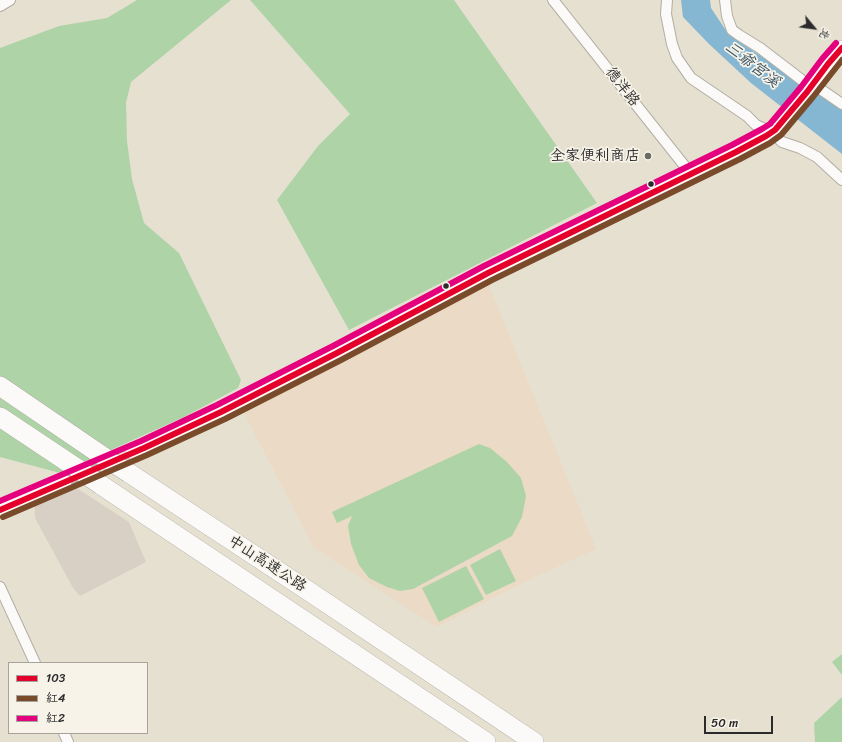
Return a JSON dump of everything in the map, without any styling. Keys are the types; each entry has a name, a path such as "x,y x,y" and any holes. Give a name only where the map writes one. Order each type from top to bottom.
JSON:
{"highway":[{"name":"中山高速公路","path":"0,386 104,457 313,594 534,742"},
{"name":"中山高速公路","path":"0,417 486,742"}],"street":[{"path":"0,6 10,0"},
{"name":"德洋路","path":"553,0 691,174"},
{"path":"667,0 666,14 672,44 677,58 691,78 747,116 756,125 773,131 782,142 800,148 817,157 842,180"},
{"path":"725,0 727,16 732,30 760,48 810,88 842,104"},
{"path":"133,452 221,412 488,273 766,136 773,131 842,48"},
{"path":"0,510 64,482"},
{"path":"0,587 35,662"}],"shaded area":[{"path":"488,283 596,549 524,582 437,627 314,548 244,413 340,364"},
{"path":"72,485 129,522 146,562 80,596 73,588 35,518 34,498"}],"green space":[{"path":"137,0 231,0 131,82 126,103 127,141 132,179 144,223 179,253 241,380 238,388 186,416 60,473 0,457 0,48 59,26 107,18"},
{"path":"250,0 454,0 597,203 349,330 277,200 318,146 350,114"},
{"path":"479,444 490,448 507,462 521,478 526,496 522,517 512,536 413,589 400,591 387,587 369,578 359,565 351,544 348,526 352,516 337,523 332,512"},
{"path":"500,549 516,581 486,595 470,565"},
{"path":"466,566 484,599 439,622 422,588"},
{"path":"842,654 842,675 832,662"},
{"path":"842,697 842,742 815,742 814,723"}],"water":[{"name":"三爺宮溪","path":"681,0 710,0 711,8 729,35 842,109 842,154 751,83 709,44 683,17"}],"tunnel":[{"path":"64,482 133,452"}],"transit line":[{"name":"紅2","path":"0,501 141,441 217,405 333,346 484,266 762,129 770,124 836,43"},
{"name":"103","path":"0,510 144,448 221,412 337,353 488,273 766,136 775,130 842,48"},
{"name":"紅4","path":"3,517 147,455 225,419 341,360 492,280 770,143 781,135 842,60"}],"place":[{"name":"全家便利商店","path":"648,156"}]}
